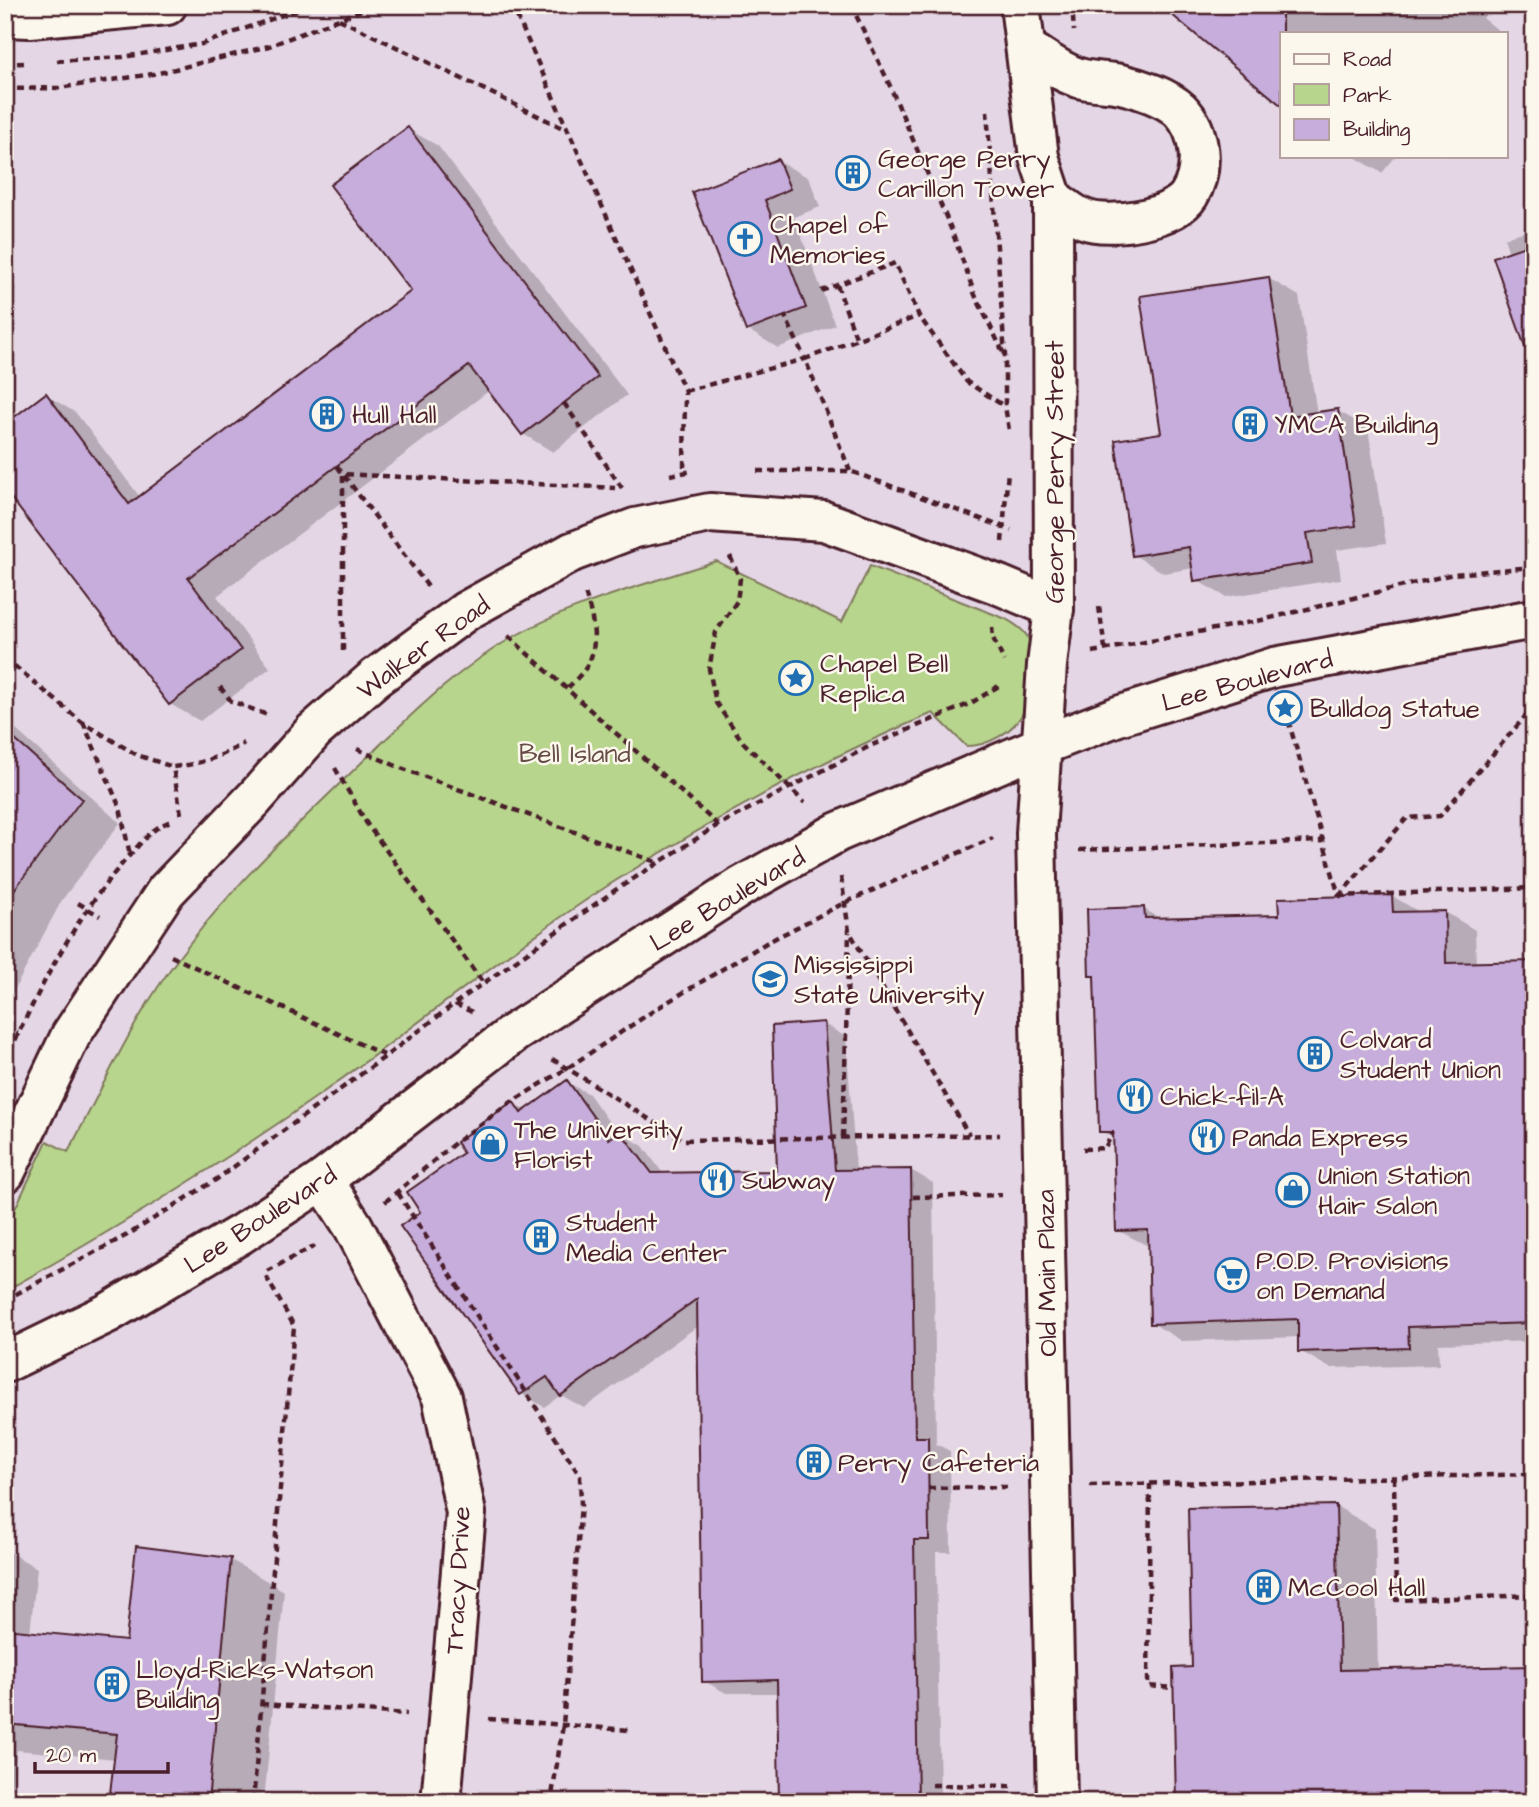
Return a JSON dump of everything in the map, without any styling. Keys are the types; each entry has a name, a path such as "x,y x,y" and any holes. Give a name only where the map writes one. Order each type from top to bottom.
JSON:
{"street":[{"path":"20,14 167,5"},
{"name":"George Perry Street","path":"1020,5 1039,157 1052,198 1055,608 1047,665 1043,745"},
{"path":"1027,50 1077,78 1123,84 1154,95 1179,110 1196,134 1199,167 1189,196 1169,211 1144,219 1124,221 1085,219 1052,198"},
{"name":"Walker Road","path":"5,1173 71,1035 166,891 255,798 314,731 375,678 466,611 572,552 635,528 710,513 824,521 1055,608"},
{"name":"Lee Boulevard","path":"5,1363 108,1313 168,1279 323,1180 514,1033 742,886 838,832 1118,716 1275,667 1534,619"},
{"name":"Old Main Plaza","path":"1043,745 1036,842 1057,1794"},
{"name":"Tracy Drive","path":"323,1180 353,1226 442,1397 466,1513 441,1802"}],"path":[{"path":"5,89 59,88 159,73 269,46 375,5"},
{"path":"512,5 685,391 684,471"},
{"path":"851,5 887,79 952,230 975,295 1005,356"},
{"path":"339,19 568,131"},
{"path":"986,102 1005,356 1004,406 1010,437"},
{"path":"821,291 895,263 919,316 967,382 1004,406"},
{"path":"837,285 857,340"},
{"path":"785,316 806,359 850,471"},
{"path":"685,391 806,359 919,316"},
{"path":"343,474 622,488 564,403"},
{"path":"1009,465 999,585 992,625 993,638 1012,678"},
{"path":"337,466 429,589 512,638 718,825"},
{"path":"343,474 343,652"},
{"path":"568,688 587,666 592,654 594,629 572,552"},
{"path":"5,1300 128,1234 217,1179 454,1004 657,863 718,825 870,746 971,703 1012,678 1029,681 1047,665 1105,648 1262,620 1453,574 1534,567"},
{"path":"1262,620 1284,708 1339,896"},
{"path":"5,658 82,722 137,755 173,767"},
{"path":"220,687 231,701 314,731 401,768 657,863"},
{"path":"1339,896 1407,818 1440,816 1534,706"},
{"path":"82,722 120,808 130,856"},
{"path":"314,731 367,824 484,984"},
{"path":"252,1279 353,1226 398,1193 456,1142 513,1101 766,943 844,903 995,837 1036,842 1323,841"},
{"path":"1339,896 1534,888"},
{"path":"78,903 178,960 386,1056"},
{"path":"843,1137 849,931"},
{"path":"454,1004 514,1033 566,1069 683,1139 1043,1134"},
{"path":"5,1028 19,1033"},
{"path":"398,1193 580,1476 581,1505 563,1725 551,1802"},
{"path":"913,1197 1045,1194"},
{"path":"253,1802 294,1326 264,1273"},
{"path":"1531,1323 1534,1377"},
{"path":"928,1488 1534,1474"},
{"path":"1394,1478 1396,1600 1534,1595"},
{"path":"1150,1484 1147,1686 1174,1688"},
{"path":"932,1785 1057,1794"}],"shaded area":[{"name":"Mississippi State University","path":"5,5 1534,5 1534,1802 5,1802"}],"green space":[{"name":"Bell Island","path":"716,561 842,622 870,566 1006,619 1023,631 1030,643 1029,690 1020,719 1000,736 966,746 933,713 809,770 729,813 650,859 575,908 245,1146 126,1221 5,1291 5,1230 47,1141 68,1152 128,1036 151,998 196,935 274,848 413,714 451,680 492,650 561,614 612,594"}],"building":[{"path":"1160,5 1282,5 1280,104"},
{"name":"Hull Hall","path":"408,127 598,377 522,435 469,366 188,578 241,650 169,705 5,490 5,424 46,393 129,504 411,291 330,185"},
{"name":"Chapel of Memories","path":"778,159 790,189 765,200 806,308 746,331 692,192"},
{"path":"1534,243 1534,357 1529,358 1493,257"},
{"name":"YMCA Building","path":"1269,277 1290,416 1338,409 1356,526 1307,533 1312,563 1194,581 1189,547 1132,556 1115,440 1161,433 1140,296"},
{"path":"5,731 82,799 5,902"},
{"name":"Colvard Student Union","path":"1392,895 1393,912 1445,911 1446,963 1534,961 1534,1323 1408,1327 1409,1348 1298,1352 1298,1319 1150,1324 1148,1230 1116,1231 1113,1132 1099,1132 1094,976 1089,976 1087,909 1144,907 1145,918 1279,915 1278,898"},
{"name":"Perry Cafeteria","path":"824,1022 835,1170 911,1169 915,1437 928,1437 929,1540 914,1540 918,1802 779,1802 777,1680 702,1682 697,1299 560,1396 547,1377 520,1395 400,1226 420,1212 407,1192 463,1153 456,1142 513,1101 521,1113 567,1080 609,1139 620,1131 652,1173 777,1171 772,1026"},
{"name":"McCool Hall","path":"1336,1505 1340,1670 1534,1666 1534,1802 1176,1802 1173,1668 1192,1667 1188,1508"},
{"name":"Lloyd-Ricks-Watson Building","path":"136,1546 231,1558 208,1802 109,1802 117,1734 5,1724 5,1629 126,1641"}],"place":[{"name":"George Perry Carillon Tower","path":"853,173"},
{"name":"Chapel of Memories","path":"745,239"},
{"name":"Hull Hall","path":"327,414"},
{"name":"YMCA Building","path":"1250,424"},
{"name":"Chapel Bell Replica","path":"796,678"},
{"name":"Bulldog Statue","path":"1285,708"},
{"name":"Mississippi State University","path":"770,979"},
{"name":"Colvard Student Union","path":"1315,1054"},
{"name":"Chick-fil-A","path":"1135,1096"},
{"name":"Panda Express","path":"1207,1137"},
{"name":"The University Florist","path":"490,1144"},
{"name":"Subway","path":"717,1180"},
{"name":"Union Station Hair Salon","path":"1293,1190"},
{"name":"Student Media Center","path":"541,1237"},
{"name":"P.O.D. Provisions on Demand","path":"1232,1275"},
{"name":"Perry Cafeteria","path":"814,1462"},
{"name":"McCool Hall","path":"1264,1587"},
{"name":"Lloyd-Ricks-Watson Building","path":"112,1684"}]}
